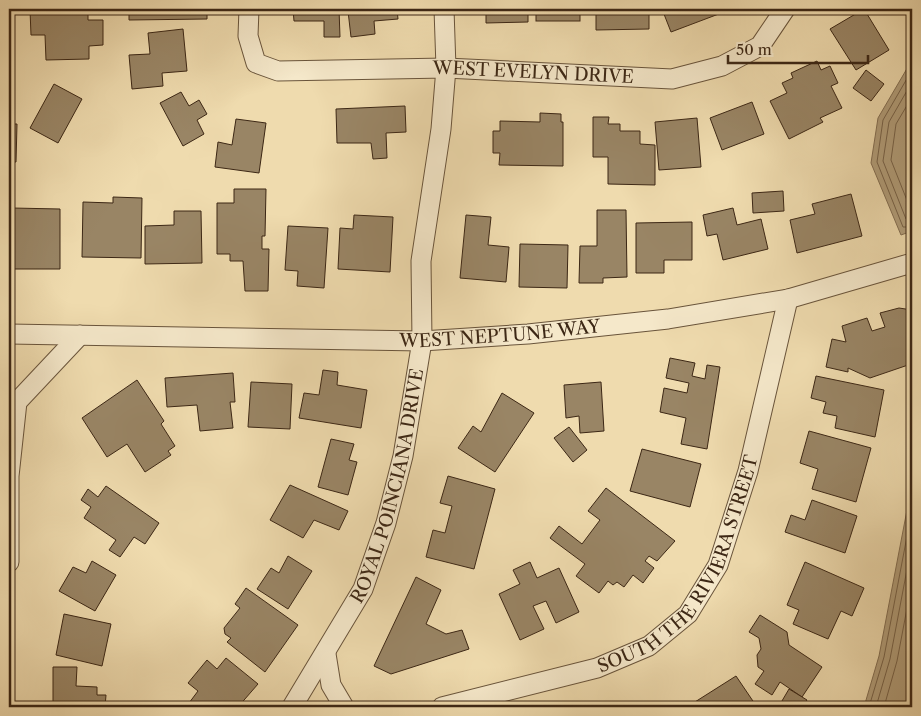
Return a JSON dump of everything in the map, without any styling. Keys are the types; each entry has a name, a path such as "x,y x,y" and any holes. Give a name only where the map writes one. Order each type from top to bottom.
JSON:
{"street":[{"name":"WEST EVELYN DRIVE","path":"250,9 248,36 256,63 278,71 446,68 672,79 722,66 760,46 785,9"},
{"name":"ROYAL POINCIANA DRIVE","path":"292,707 326,654 363,588 386,523 402,456 422,341 421,261 441,129 446,68 444,9"},
{"name":"WEST NEPTUNE WAY","path":"9,334 422,341 528,334 668,319 788,299 912,263"},
{"name":"SOUTH THE RIVIERA STREET","path":"442,707 597,668 649,646 688,614 722,556 748,471 788,299"},
{"path":"9,562 9,476 16,402 80,335"},
{"path":"326,654 331,685 344,707"}],"water":[{"path":"912,60 912,231 901,235 871,163 878,118"},
{"path":"912,484 912,707 864,707 879,656"}],"building":[{"path":"88,9 88,20 103,20 103,45 89,46 89,59 46,60 45,35 31,35 30,10"},
{"path":"129,9 207,9 207,19 129,20"},
{"path":"293,9 339,9 340,37 324,37 324,21 294,21"},
{"path":"360,9 397,9 398,19 374,21 375,34 351,37 348,11"},
{"path":"486,9 528,9 528,22 486,23"},
{"path":"536,9 580,9 580,21 536,21"},
{"path":"596,9 649,9 649,29 596,30"},
{"path":"662,9 723,9 724,12 671,32"},
{"path":"864,9 889,50 856,70 830,29"},
{"path":"183,29 187,71 162,73 163,86 132,89 129,55 150,54 148,33"},
{"path":"817,61 821,70 830,66 838,83 831,86 842,108 820,118 823,122 789,139 770,101 787,93 782,83 793,78 791,73"},
{"path":"866,70 884,84 871,101 853,88"},
{"path":"54,84 82,99 58,143 30,128"},
{"path":"181,92 189,106 199,100 207,114 197,120 204,134 183,146 160,103"},
{"path":"752,102 764,134 722,150 710,118"},
{"path":"405,106 406,132 386,133 387,158 373,159 371,143 337,143 336,109"},
{"path":"540,113 561,114 561,122 563,122 563,166 499,165 500,153 493,153 493,131 500,131 500,121 540,122"},
{"path":"593,117 609,117 608,124 620,124 620,131 640,131 640,144 655,145 655,185 608,184 608,157 593,157"},
{"path":"697,118 701,167 659,170 655,122"},
{"path":"236,119 266,123 259,173 215,167 218,142 232,145"},
{"path":"9,124 17,124 16,162 9,162"},
{"path":"234,189 266,189 265,236 262,236 262,249 269,249 268,291 245,291 243,261 230,261 230,254 217,254 217,203 234,203"},
{"path":"783,191 784,211 753,213 752,193"},
{"path":"851,194 862,236 797,253 790,220 815,214 812,204"},
{"path":"113,197 142,198 141,258 82,257 83,202 113,203"},
{"path":"12,208 60,209 60,269 12,269"},
{"path":"733,208 737,225 761,219 768,249 723,260 717,234 707,236 703,215"},
{"path":"597,210 626,210 627,277 603,278 603,283 579,283 580,246 597,246"},
{"path":"174,211 201,211 202,263 145,264 145,226 174,225"},
{"path":"354,215 393,217 390,272 338,269 340,228 353,229"},
{"path":"466,215 491,217 488,245 509,247 506,282 460,278"},
{"path":"692,222 692,260 664,260 664,273 636,273 636,223"},
{"path":"288,226 328,228 324,288 297,286 298,271 285,270"},
{"path":"520,244 568,245 567,288 519,287"},
{"path":"899,308 912,310 911,364 870,378 848,368 848,372 826,367 832,339 846,342 842,326 867,318 872,331 885,327 880,313"},
{"path":"670,358 695,363 692,376 705,379 707,365 720,367 707,449 681,444 686,418 660,412 664,388 687,393 689,383 666,378"},
{"path":"323,370 338,372 337,385 367,390 361,428 299,418 304,393 319,395"},
{"path":"233,373 235,402 230,402 233,428 200,431 197,405 167,407 165,378"},
{"path":"816,376 884,390 875,437 835,428 837,416 823,413 826,402 811,398"},
{"path":"137,380 164,421 161,424 175,446 168,451 171,455 145,472 127,444 107,457 82,418"},
{"path":"251,382 292,384 290,429 248,427"},
{"path":"601,382 604,431 580,433 579,416 566,418 564,385"},
{"path":"502,393 534,413 495,472 458,448 473,426 481,432"},
{"path":"569,427 587,450 573,462 554,438"},
{"path":"809,431 871,448 856,502 812,489 818,469 800,463"},
{"path":"331,439 354,444 349,460 357,462 348,495 318,487"},
{"path":"642,449 701,464 690,507 630,491"},
{"path":"448,476 495,489 474,569 426,557 433,530 445,533 452,506 440,503"},
{"path":"290,485 348,511 339,530 314,520 303,538 270,520"},
{"path":"106,486 159,523 145,544 134,537 120,557 109,550 116,540 84,518 91,507 81,500 88,489 98,497"},
{"path":"606,488 675,541 657,561 649,556 645,561 654,568 643,583 633,575 624,587 617,582 613,585 608,581 599,593 576,576 585,564 550,538 559,526 582,544 600,520 588,511"},
{"path":"812,500 857,516 845,553 785,532 791,515 805,520"},
{"path":"288,556 312,571 288,609 257,589 271,568 279,573"},
{"path":"92,561 116,575 95,611 59,591 73,567 86,573"},
{"path":"530,562 537,578 559,568 579,612 556,623 546,601 533,606 544,629 520,640 499,594 520,584 513,570"},
{"path":"805,562 864,588 852,616 841,611 828,639 793,624 799,610 787,605"},
{"path":"416,577 441,590 426,624 446,634 462,630 469,649 391,674 374,666"},
{"path":"246,588 298,625 265,672 227,642 231,638 225,634 224,628 240,608 235,604"},
{"path":"64,614 111,624 102,666 56,655"},
{"path":"760,615 787,632 789,645 822,667 802,697 780,682 772,695 755,684 764,671 758,667 757,655 761,649 759,638 749,632"},
{"path":"226,658 258,684 238,707 194,707 189,703 198,691 188,683 207,660 217,669"},
{"path":"53,667 77,667 76,686 97,687 97,695 106,695 105,707 53,707"},
{"path":"736,676 757,707 687,707"},
{"path":"789,689 807,700 802,707 779,706"}]}
